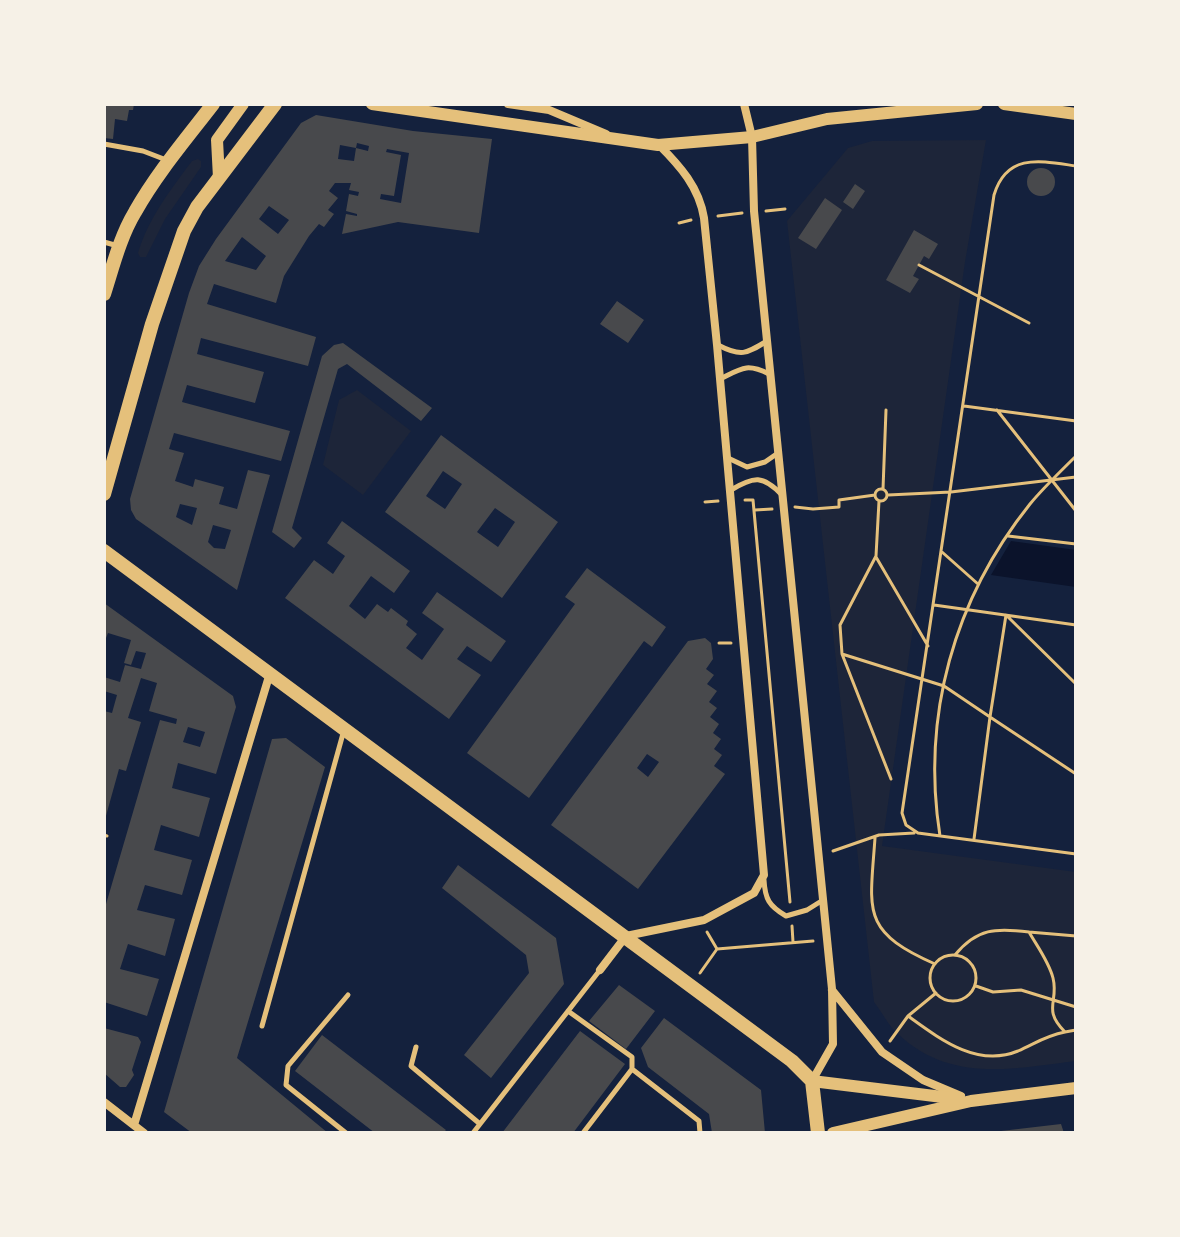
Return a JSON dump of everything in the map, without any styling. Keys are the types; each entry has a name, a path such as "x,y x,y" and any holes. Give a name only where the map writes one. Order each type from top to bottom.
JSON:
{"main road":[{"path":"104,294 111,244 213,104"},
{"path":"104,494 172,260 197,207 275,104"},
{"path":"104,551 792,1061 812,1081 818,1133"}],"street":[{"path":"219,178 217,140 243,104"},
{"path":"372,104 658,145 752,137 835,117 977,104"},
{"path":"508,104 549,110 614,137"},
{"path":"744,104 752,137 754,211 832,989 833,1044 812,1081 971,1101"},
{"path":"1004,104 1076,114"},
{"path":"600,970 626,936 701,921 754,893 764,875 704,218 685,171 658,145"},
{"path":"134,1125 270,672"},
{"path":"832,989 882,1052 923,1080 971,1101"},
{"path":"833,1133 971,1101 1076,1088"},
{"path":"104,1102 144,1133"}],"lane":[{"path":"104,144 143,151 169,161"},
{"path":"717,345 734,353 748,353 767,341"},
{"path":"720,379 743,367 755,367 770,375"},
{"path":"727,457 747,467 765,462 778,453"},
{"path":"731,490 748,480 758,479 770,483 782,496"},
{"path":"262,1026 345,727"},
{"path":"764,875 765,895 771,907 786,916 807,910 823,900"},
{"path":"473,1133 600,970"},
{"path":"346,1133 286,1085 288,1066 348,995"},
{"path":"568,1011 632,1057 632,1069 583,1133"},
{"path":"416,1047 411,1066 480,1124"},
{"path":"632,1069 699,1121 700,1133"}],"path":[{"path":"918,833 906,825 902,813 994,195 1002,177 1010,169 1027,161 1076,166"},
{"path":"679,223 785,209"},
{"path":"919,265 1029,323"},
{"path":"964,406 1076,421"},
{"path":"886,410 883,489 888,495"},
{"path":"997,410 1076,511"},
{"path":"940,836 934,768 946,666 965,609 1030,503 1076,456"},
{"path":"888,495 951,492 1076,477"},
{"path":"822,509 839,507 839,500 875,495 883,489"},
{"path":"875,495 879,501 876,557 840,625 842,654 891,779"},
{"path":"879,501 885,500 888,495"},
{"path":"705,502 753,500 793,942"},
{"path":"1008,535 1076,544"},
{"path":"942,552 978,584"},
{"path":"876,557 928,646"},
{"path":"934,605 1076,625"},
{"path":"1006,615 1076,684"},
{"path":"974,840 1006,615"},
{"path":"842,654 944,686 1075,773"},
{"path":"1076,762 1076,784"},
{"path":"818,854 879,835 918,833 1076,854"},
{"path":"875,838 870,901 877,922 888,939 935,964"},
{"path":"701,921 717,949"},
{"path":"955,955 964,944 984,932 1000,928 1076,936"},
{"path":"1029,932 1054,980 1051,1008 1054,1021 1065,1032"},
{"path":"691,986 717,949 827,940"},
{"path":"948,956 962,957 973,966 976,979 972,992 961,1000 941,997 930,979 935,964 948,956"},
{"path":"975,986 993,992 1021,990 1076,1007"},
{"path":"908,1016 959,1050 992,1057 1017,1052 1044,1036 1076,1030"}],"shaded area":[{"path":"986,140 965,262 882,846 1076,872 1076,1061 1005,1069 982,1069 938,1060 897,1033 874,1002 787,221 848,148 872,141"},
{"path":"198,159 201,167 165,219 146,257 140,257 138,253 142,240 154,216 192,161"},
{"path":"357,390 411,431 363,495 323,465 339,400"},
{"path":"1011,541 1076,550 1076,587 991,575"}],"building":[{"path":"104,104 134,104 127,121 115,119 113,139 104,138"},
{"path":"316,115 413,131 492,139 479,233 398,222 342,234 346,214 357,216 346,211 349,194 358,196 359,192 349,190 351,183 335,183 329,191 338,198 328,210 334,214 324,227 319,224 309,236 284,276 276,303 214,284 207,304 316,337 308,366 201,338 197,354 264,372 255,403 187,385 182,402 290,431 281,461 174,433 169,449 184,453 175,481 193,487 195,479 224,487 219,504 237,509 248,470 270,475 237,590 136,519 130,499 199,266 301,123","holes":["357,143 369,146 368,151 356,148","340,145 356,148 354,161 338,159","387,149 409,153 401,203 380,199 381,194 394,196 401,155 386,152","269,206 289,220 278,234 259,219","242,237 266,256 256,270 225,261","180,504 197,508 192,525 176,517","213,525 231,530 225,549 214,548 208,542"]},
{"path":"1041,168 1051,172 1055,182 1051,192 1041,196 1031,192 1027,182 1031,172"},
{"path":"855,184 865,191 853,209 843,202"},
{"path":"825,198 842,210 816,249 798,238"},
{"path":"914,230 938,244 929,259 924,256 913,276 919,279 910,293 886,280"},
{"path":"617,301 644,320 628,343 600,324"},
{"path":"343,343 432,408 421,421 347,364 338,369 292,528 302,538 294,548 272,532 322,356 334,345"},
{"path":"441,435 558,522 502,598 385,512","holes":["443,471 462,484 445,509 426,496","495,508 515,522 498,547 477,532"]},
{"path":"342,521 410,571 394,593 371,576 349,606 365,619 377,604 388,612 391,608 408,621 406,625 417,634 406,648 422,660 444,629 422,613 437,592 506,641 491,662 467,646 457,659 481,675 449,719 285,598 314,560 333,574 345,556 327,543"},
{"path":"587,568 666,627 652,647 644,641 529,798 467,753 575,604 565,597"},
{"path":"104,603 233,696 236,707 216,774 178,763 172,788 210,798 199,837 161,825 154,850 192,860 182,895 145,885 137,910 175,919 165,956 128,944 120,969 159,979 147,1016 104,1002 104,911 160,720 176,724 177,719 149,711 157,683 141,678 128,718 141,722 126,771 119,769 104,823 104,711 112,713 117,695 104,691 104,677 120,682 125,665 141,669 146,653 136,651 131,665 124,663 131,640 108,633 104,643","holes":["188,727 205,732 200,747 183,742"]},
{"path":"705,638 711,643 713,659 706,669 714,675 707,684 717,691 709,702 717,708 710,717 719,724 713,733 721,739 714,749 722,755 714,766 725,774 638,889 551,825 688,641","holes":["647,754 659,762 648,777 637,768"]},
{"path":"286,738 325,767 237,1058 328,1133 192,1133 164,1112 272,739"},
{"path":"458,865 556,938 564,984 491,1078 464,1055 529,973 526,955 442,888"},
{"path":"619,985 655,1011 626,1049 589,1021"},
{"path":"664,1018 761,1090 765,1133 712,1133 709,1114 648,1067 641,1048"},
{"path":"104,1028 138,1037 141,1042 132,1070 134,1075 126,1087 120,1087 104,1073"},
{"path":"580,1031 625,1064 573,1133 502,1133"},
{"path":"322,1035 446,1130 443,1133 375,1133 295,1071"},
{"path":"1061,1124 1064,1133 1001,1133 1001,1131"}]}
